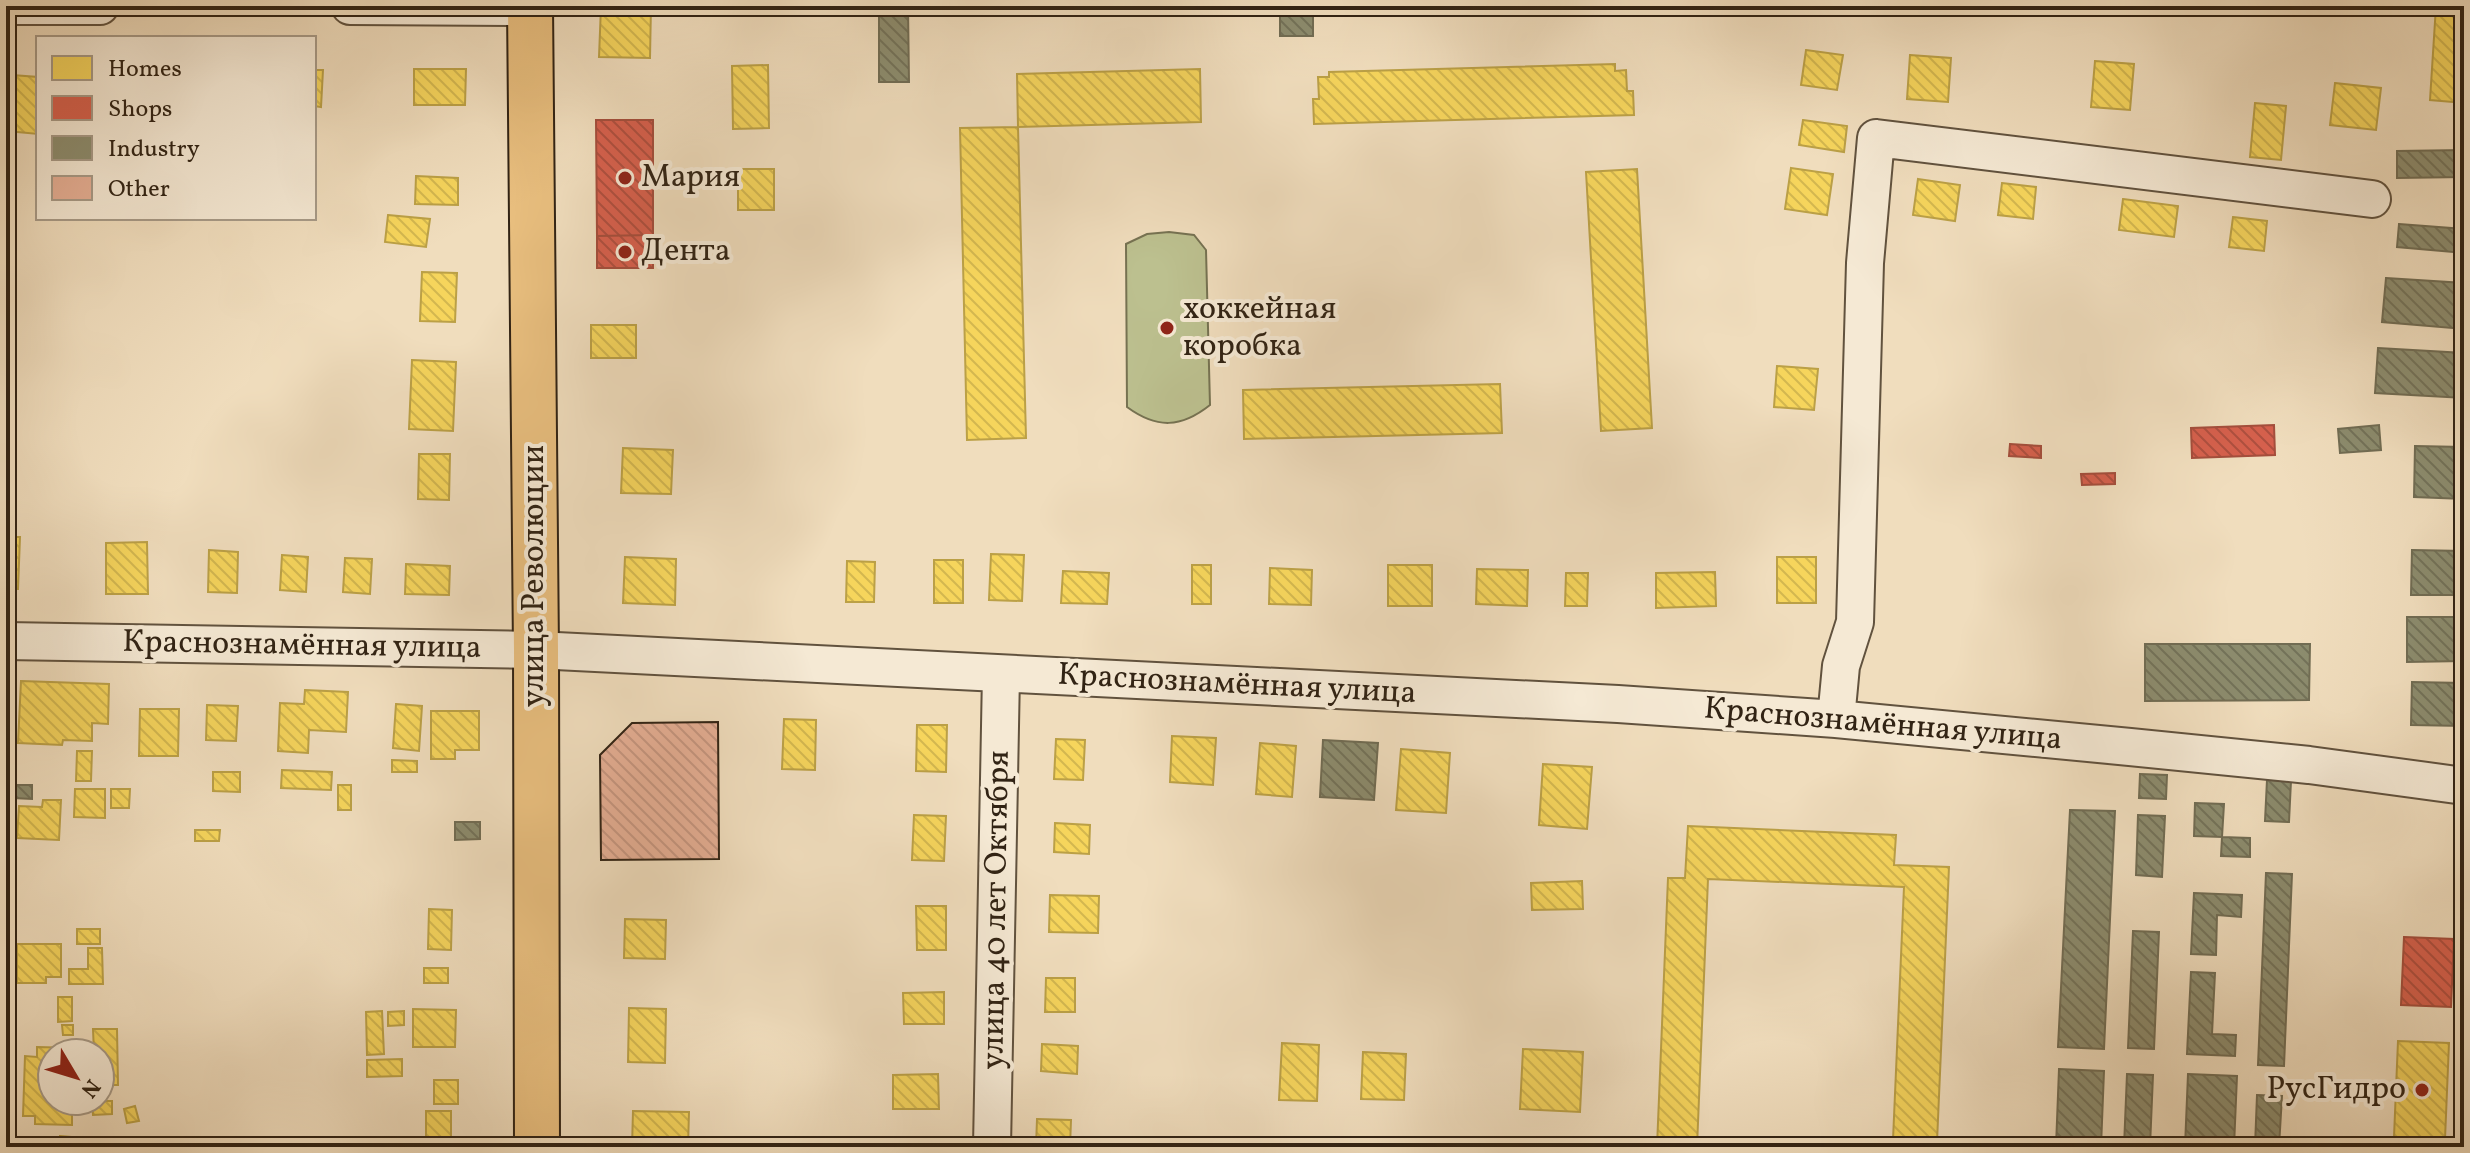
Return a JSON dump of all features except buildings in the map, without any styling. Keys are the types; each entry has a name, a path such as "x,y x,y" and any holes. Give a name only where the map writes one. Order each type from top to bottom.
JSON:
{"main road":[{"name":"улица Революции","path":"530,7 537,1147"}],"street":[{"path":"17,6 100,6"},
{"path":"350,6 530,7"},
{"path":"1836,719 1841,666 1855,622 1861,344 1876,138 2372,199"},
{"name":"Краснознамённая улица","path":"6,641 536,650 1618,704 1836,719 2309,765 2464,786"},
{"name":"улица 40 лет Октября","path":"992,1147 1001,674"}],"green space":[{"name":"хоккейная коробка","path":"1169,232 1194,235 1206,250 1210,405 1189,418 1169,423 1149,419 1127,407 1126,244 1147,234"}],"place":[{"name":"Мария","path":"625,178"},
{"name":"Дента","path":"625,252"},
{"name":"хоккейная коробка","path":"1167,328"},
{"name":"РусГидро","path":"2422,1090"}]}
